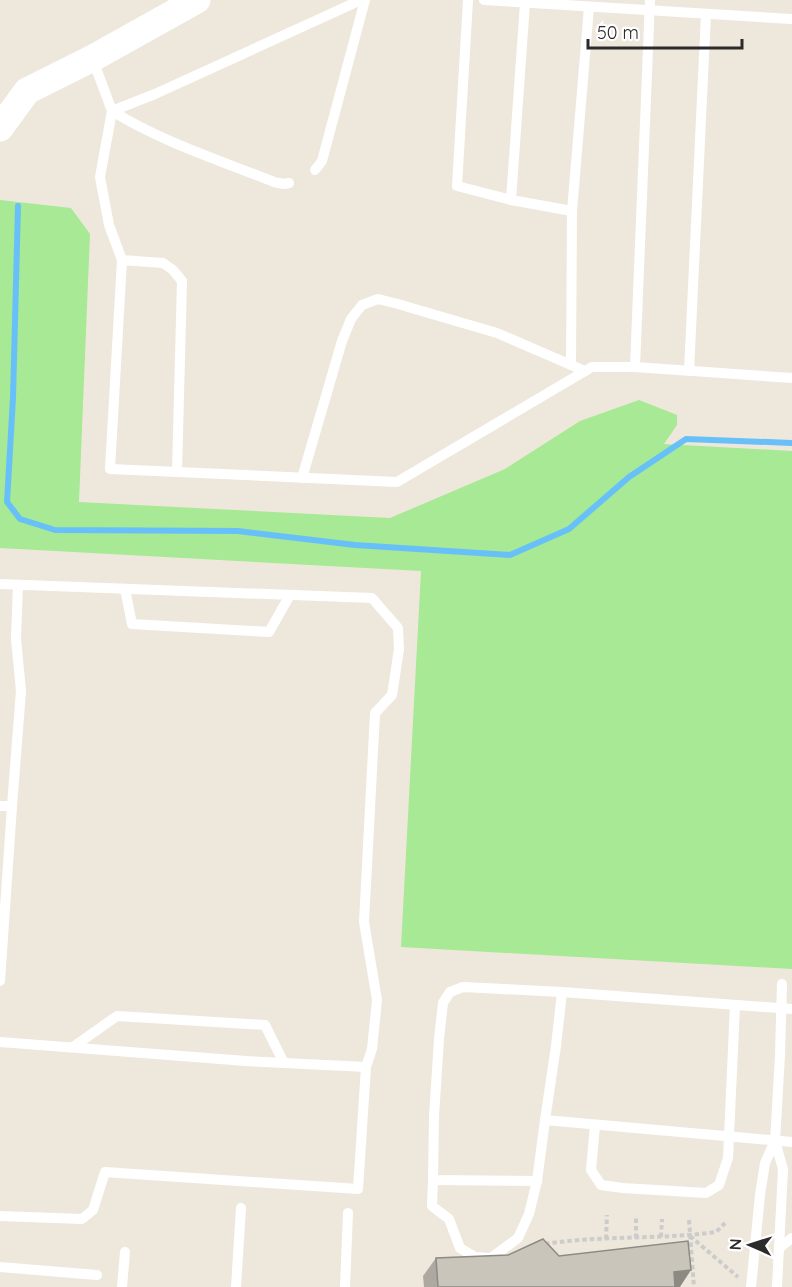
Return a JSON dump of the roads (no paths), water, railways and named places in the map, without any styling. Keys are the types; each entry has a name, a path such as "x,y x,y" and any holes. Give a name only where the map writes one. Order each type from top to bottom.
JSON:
{"street":[{"path":"0,128 27,91 93,58 184,3"}],"lane":[{"path":"112,111 155,94 363,0"},
{"path":"315,170 322,161 363,0"},
{"path":"468,0 458,186 511,200 572,211"},
{"path":"484,0 589,7 650,5 706,14 790,21"},
{"path":"511,200 525,3"},
{"path":"635,367 650,5"},
{"path":"571,365 572,211 589,7"},
{"path":"688,371 706,14"},
{"path":"93,58 112,111 100,177 109,225 122,260 110,469 397,482 592,367 635,367 792,378"},
{"path":"112,111 135,126 159,136 274,182 289,183"},
{"path":"122,260 163,263 182,281 177,472"},
{"path":"302,478 342,341 351,318 362,305 378,299 497,333 585,371"},
{"path":"0,584 372,598 398,628 399,649 392,695 375,713 364,922 377,1000 372,1050 366,1067 358,1189 105,1172 93,1210 82,1219 0,1216"},
{"path":"0,981 21,691 16,639 18,585"},
{"path":"125,589 132,624 269,632 290,595"},
{"path":"0,806 12,806"},
{"path":"777,1287 783,1169 775,1141 780,1055 786,1009 782,984"},
{"path":"562,992 537,1181 529,1214 518,1238 491,1258 475,1257 460,1248 449,1219 432,1206 439,1039 443,1003 450,992 464,987 562,992 786,1009"},
{"path":"595,1125 591,1170 601,1185 706,1193 719,1185 728,1158 735,1005"},
{"path":"73,1047 117,1016 265,1024 284,1063"},
{"path":"0,1041 246,1061 366,1067"},
{"path":"780,1055 792,1056"},
{"path":"545,1120 792,1142"},
{"path":"751,1287 763,1174 775,1141"},
{"path":"434,1180 537,1181"},
{"path":"236,1287 241,1208"},
{"path":"345,1287 348,1213"},
{"path":"779,1248 792,1238"},
{"path":"122,1287 125,1251"},
{"path":"0,1267 97,1275"}],"waterway":[{"path":"18,206 13,398 7,502 20,519 55,530 238,531 355,545 510,555 569,529 629,477 686,439 792,443"}]}
